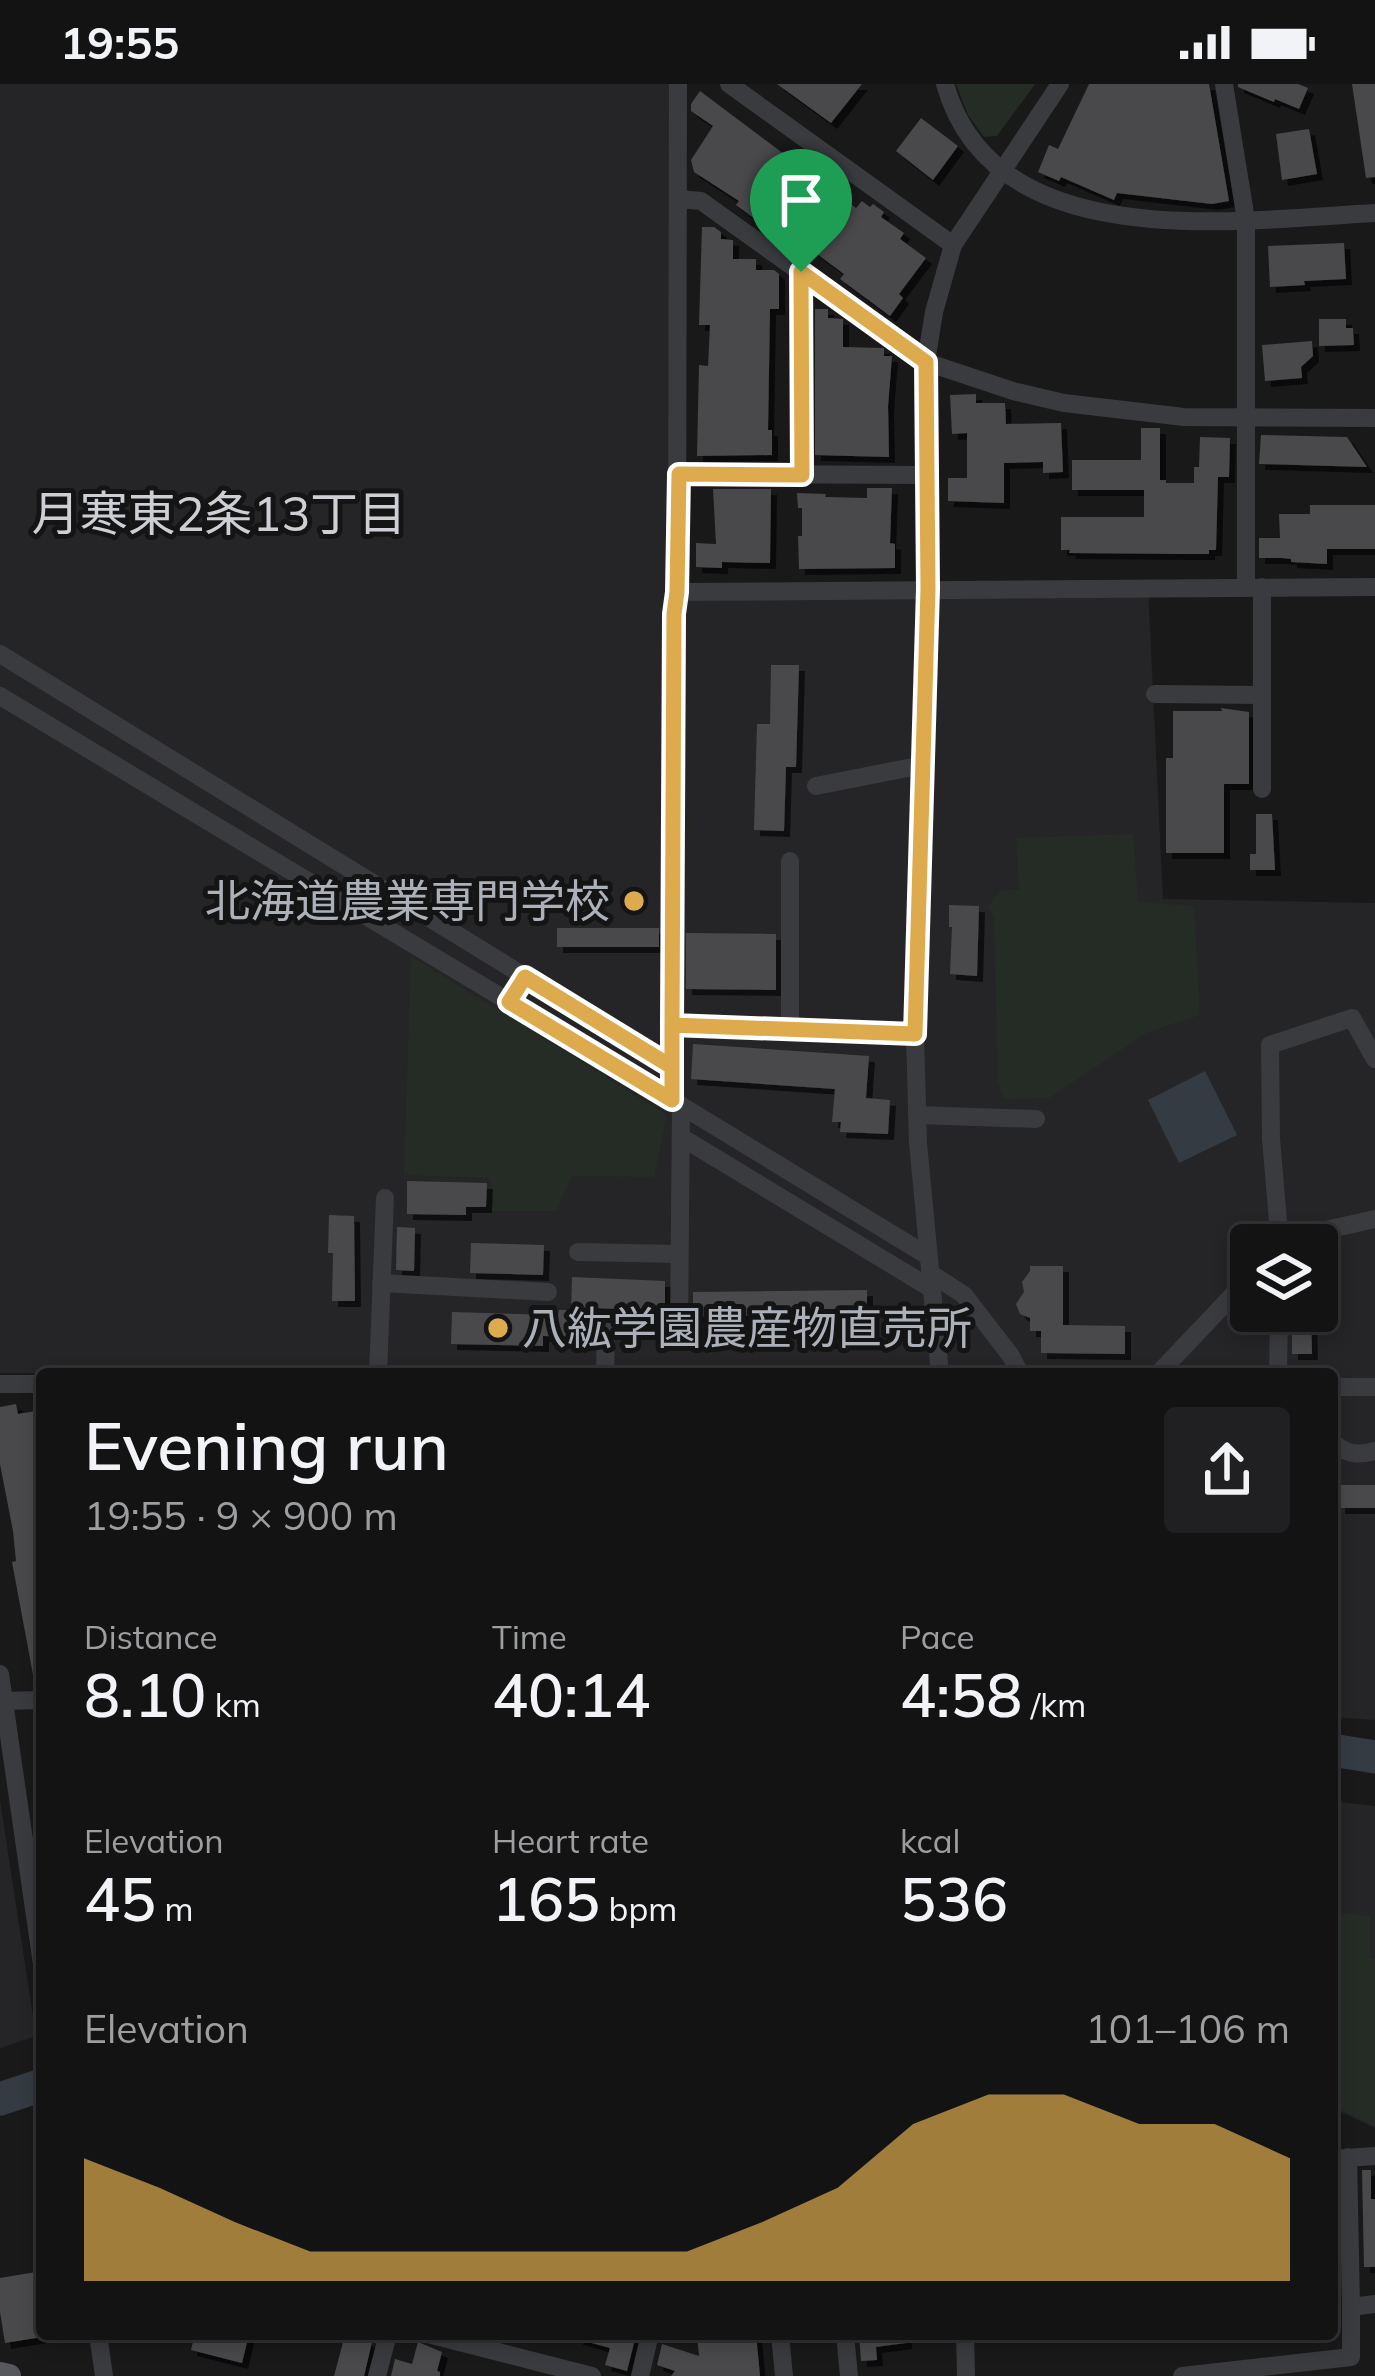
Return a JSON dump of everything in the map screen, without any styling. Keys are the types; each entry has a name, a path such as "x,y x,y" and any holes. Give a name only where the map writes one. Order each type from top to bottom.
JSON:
{"main road":[{"path":"0,2374 9,2376"}],"street":[{"path":"605,1368 606,1325 679,1326 681,1137 672,1067 678,84"},
{"path":"729,84 953,245"},
{"path":"944,84 962,126 981,150 1031,188 1057,199 1130,219 1177,223 1375,213"},
{"path":"939,1368 917,1115 915,1034 928,588 926,362 953,245 1060,84"},
{"path":"1224,84 1246,220 1244,416 1262,695 1262,789"},
{"path":"679,199 701,201 926,362 1013,391 1064,403 1184,417 1375,418"},
{"path":"801,272 802,475"},
{"path":"679,474 927,476"},
{"path":"677,592 1375,587"},
{"path":"0,655 672,1067"},
{"path":"1155,694 1262,695"},
{"path":"0,696 677,1104 964,1294 1017,1368"},
{"path":"816,786 922,765"},
{"path":"790,861 790,1030"},
{"path":"509,1002 525,977"},
{"path":"1279,1224 1271,1139 1270,1045 1352,1018 1375,1059"},
{"path":"672,1025 915,1034"},
{"path":"917,1115 1036,1119"},
{"path":"681,1137 930,1272"},
{"path":"378,1368 385,1198"},
{"path":"1338,1228 1375,1219"},
{"path":"578,1252 679,1254"},
{"path":"381,1283 548,1292"},
{"path":"1164,1368 1230,1298"},
{"path":"1279,1332 1279,1368"},
{"path":"0,1384 36,1384"},
{"path":"1338,1388 1375,1387"},
{"path":"1338,1446 1349,1454 1375,1451"},
{"path":"0,1674 36,1922"},
{"path":"4,1700 36,1700"},
{"path":"1182,2376 1351,2357 1340,2158 1375,2156"},
{"path":"1351,2307 1375,2304"},
{"path":"99,2340 104,2376"},
{"path":"377,2376 386,2340"},
{"path":"451,2340 592,2376"},
{"path":"640,2376 649,2340"},
{"path":"783,2340 784,2376"},
{"path":"846,2340 849,2376"},
{"path":"965,2340 966,2376"}],"shaded area":[{"name":"北海道農業専門学校","path":"0,84 675,84 671,597 1148,587 1163,899 1375,903 1375,1720 1338,1717 1338,1368 36,1368 36,1373 0,1373"},
{"path":"956,84 1035,84 997,136 984,137 968,115"},
{"path":"1133,834 1138,902 1194,906 1200,1015 1148,1032 1049,1098 1004,1099 998,1083 994,916 987,907 1002,890 1019,890 1016,838"},
{"path":"411,956 667,1115 654,1177 572,1176 556,1211 492,1211 490,1178 404,1175"},
{"path":"1205,1071 1237,1135 1179,1163 1148,1100"},
{"path":"0,1800 36,2036 0,2048"},
{"path":"1338,1802 1375,1806 1375,2128 1338,2110"},
{"path":"1338,1913 1370,1916 1370,1958 1375,1959 1375,2126 1338,2108"}],"building":[{"path":"777,84 862,84 831,123"},
{"path":"1089,84 1209,84 1229,201 1212,204 1117,193 1114,200 1038,172 1049,145 1058,149"},
{"path":"1238,84 1298,84 1308,88 1299,109"},
{"path":"1352,84 1375,84 1375,177 1366,178"},
{"path":"700,91 856,208 862,201 884,212 881,217 904,233 900,239 926,258 899,294 903,298 890,316 840,279 844,274 809,248 805,253 694,172 691,160 713,126 691,111"},
{"path":"921,118 958,146 933,180 896,151"},
{"path":"1309,129 1317,174 1282,180 1276,134"},
{"path":"702,227 714,227 721,239 733,240 733,259 756,259 756,270 779,274 779,309 770,309 768,430 772,430 772,455 697,456 699,365 708,366 710,325 699,325"},
{"path":"1344,243 1346,279 1270,287 1268,246"},
{"path":"815,309 828,309 828,318 843,319 843,347 884,348 884,356 892,356 889,457 815,455"},
{"path":"1319,319 1346,319 1346,328 1353,328 1354,345 1319,346"},
{"path":"1312,341 1313,356 1301,367 1302,378 1265,381 1262,345"},
{"path":"976,394 976,403 1005,403 1006,424 1061,423 1063,472 1043,473 1043,462 1004,463 1004,503 948,501 948,478 967,478 967,433 952,434 950,395"},
{"path":"1141,428 1160,428 1160,480 1166,483 1194,483 1200,437 1230,438 1229,477 1218,477 1216,550 1185,554 1061,550 1061,517 1144,517 1144,490 1072,490 1072,460 1141,460"},
{"path":"1261,435 1347,437 1367,467 1259,464"},
{"path":"867,488 892,488 890,543 895,544 895,568 799,569 802,508 798,508 797,493 867,498"},
{"path":"713,489 771,489 770,563 696,567 696,543 716,544"},
{"path":"1310,505 1375,505 1375,549 1327,549 1327,564 1259,558 1259,538 1280,538 1279,514 1310,514"},
{"path":"771,665 799,665 796,767 786,767 784,831 754,830 757,724 770,724"},
{"path":"1221,708 1249,712 1249,784 1224,784 1224,853 1166,853 1166,758 1173,758 1173,711"},
{"path":"1256,814 1272,814 1275,870 1250,870 1250,854 1256,854"},
{"path":"949,905 979,906 977,976 950,974"},
{"path":"557,928 659,928 659,947 557,947"},
{"path":"686,933 776,934 776,990 686,989"},
{"path":"693,1044 869,1056 866,1098 890,1100 888,1134 840,1132 841,1122 832,1122 835,1089 691,1079"},
{"path":"407,1181 487,1183 486,1207 466,1207 466,1215 407,1214"},
{"path":"329,1215 354,1216 355,1301 332,1301"},
{"path":"397,1227 415,1228 414,1271 396,1270"},
{"path":"471,1243 544,1245 543,1275 470,1273"},
{"path":"1030,1266 1063,1266 1063,1325 1125,1326 1125,1354 1041,1353 1041,1331 1030,1331 1030,1318 1020,1314 1016,1304"},
{"path":"572,1277 665,1281 665,1311 592,1308 592,1337 543,1336 543,1346 451,1344 452,1312 558,1315 559,1310 571,1310"},
{"path":"867,1290 867,1343 818,1343 817,1314 693,1317 693,1292"},
{"path":"1292,1332 1311,1332 1312,1354 1292,1354"},
{"path":"16,1404 18,1414 36,1411 36,1680 12,1562 16,1561 13,1531 0,1464 0,1407"},
{"path":"1339,1485 1375,1485 1375,1508 1339,1508"},
{"path":"1362,2170 1371,2170 1371,2199 1375,2199 1375,2267 1364,2267"},
{"path":"36,2272 36,2338 5,2343 0,2278"},
{"path":"194,2340 248,2340 242,2363 191,2350"},
{"path":"344,2340 372,2342 364,2376 334,2376"},
{"path":"581,2340 635,2340 627,2371 605,2365 610,2348"},
{"path":"698,2340 757,2340 760,2376 671,2376 675,2371 657,2365 662,2344 699,2356"},
{"path":"859,2340 906,2340 876,2347 877,2360 861,2361"},
{"path":"418,2342 442,2352 440,2376 391,2376 395,2359 412,2364"}],"waterway":[{"path":"1338,1751 1375,1757"},
{"path":"0,2099 36,2087"}],"place":[{"name":"北海道農業専門学校","path":"634,901"},
{"name":"八紘学園農産物直売所","path":"498,1328"}],"district":[{"name":"月寒東2条13丁目","path":"219,514"}],"route":[{"path":"801,272 802,475 679,474 674,614 673,752 672,1025 672,1067 525,977 509,1002 672,1100 672,1067 672,1025 915,1034 928,588 926,362 801,272"}]}
